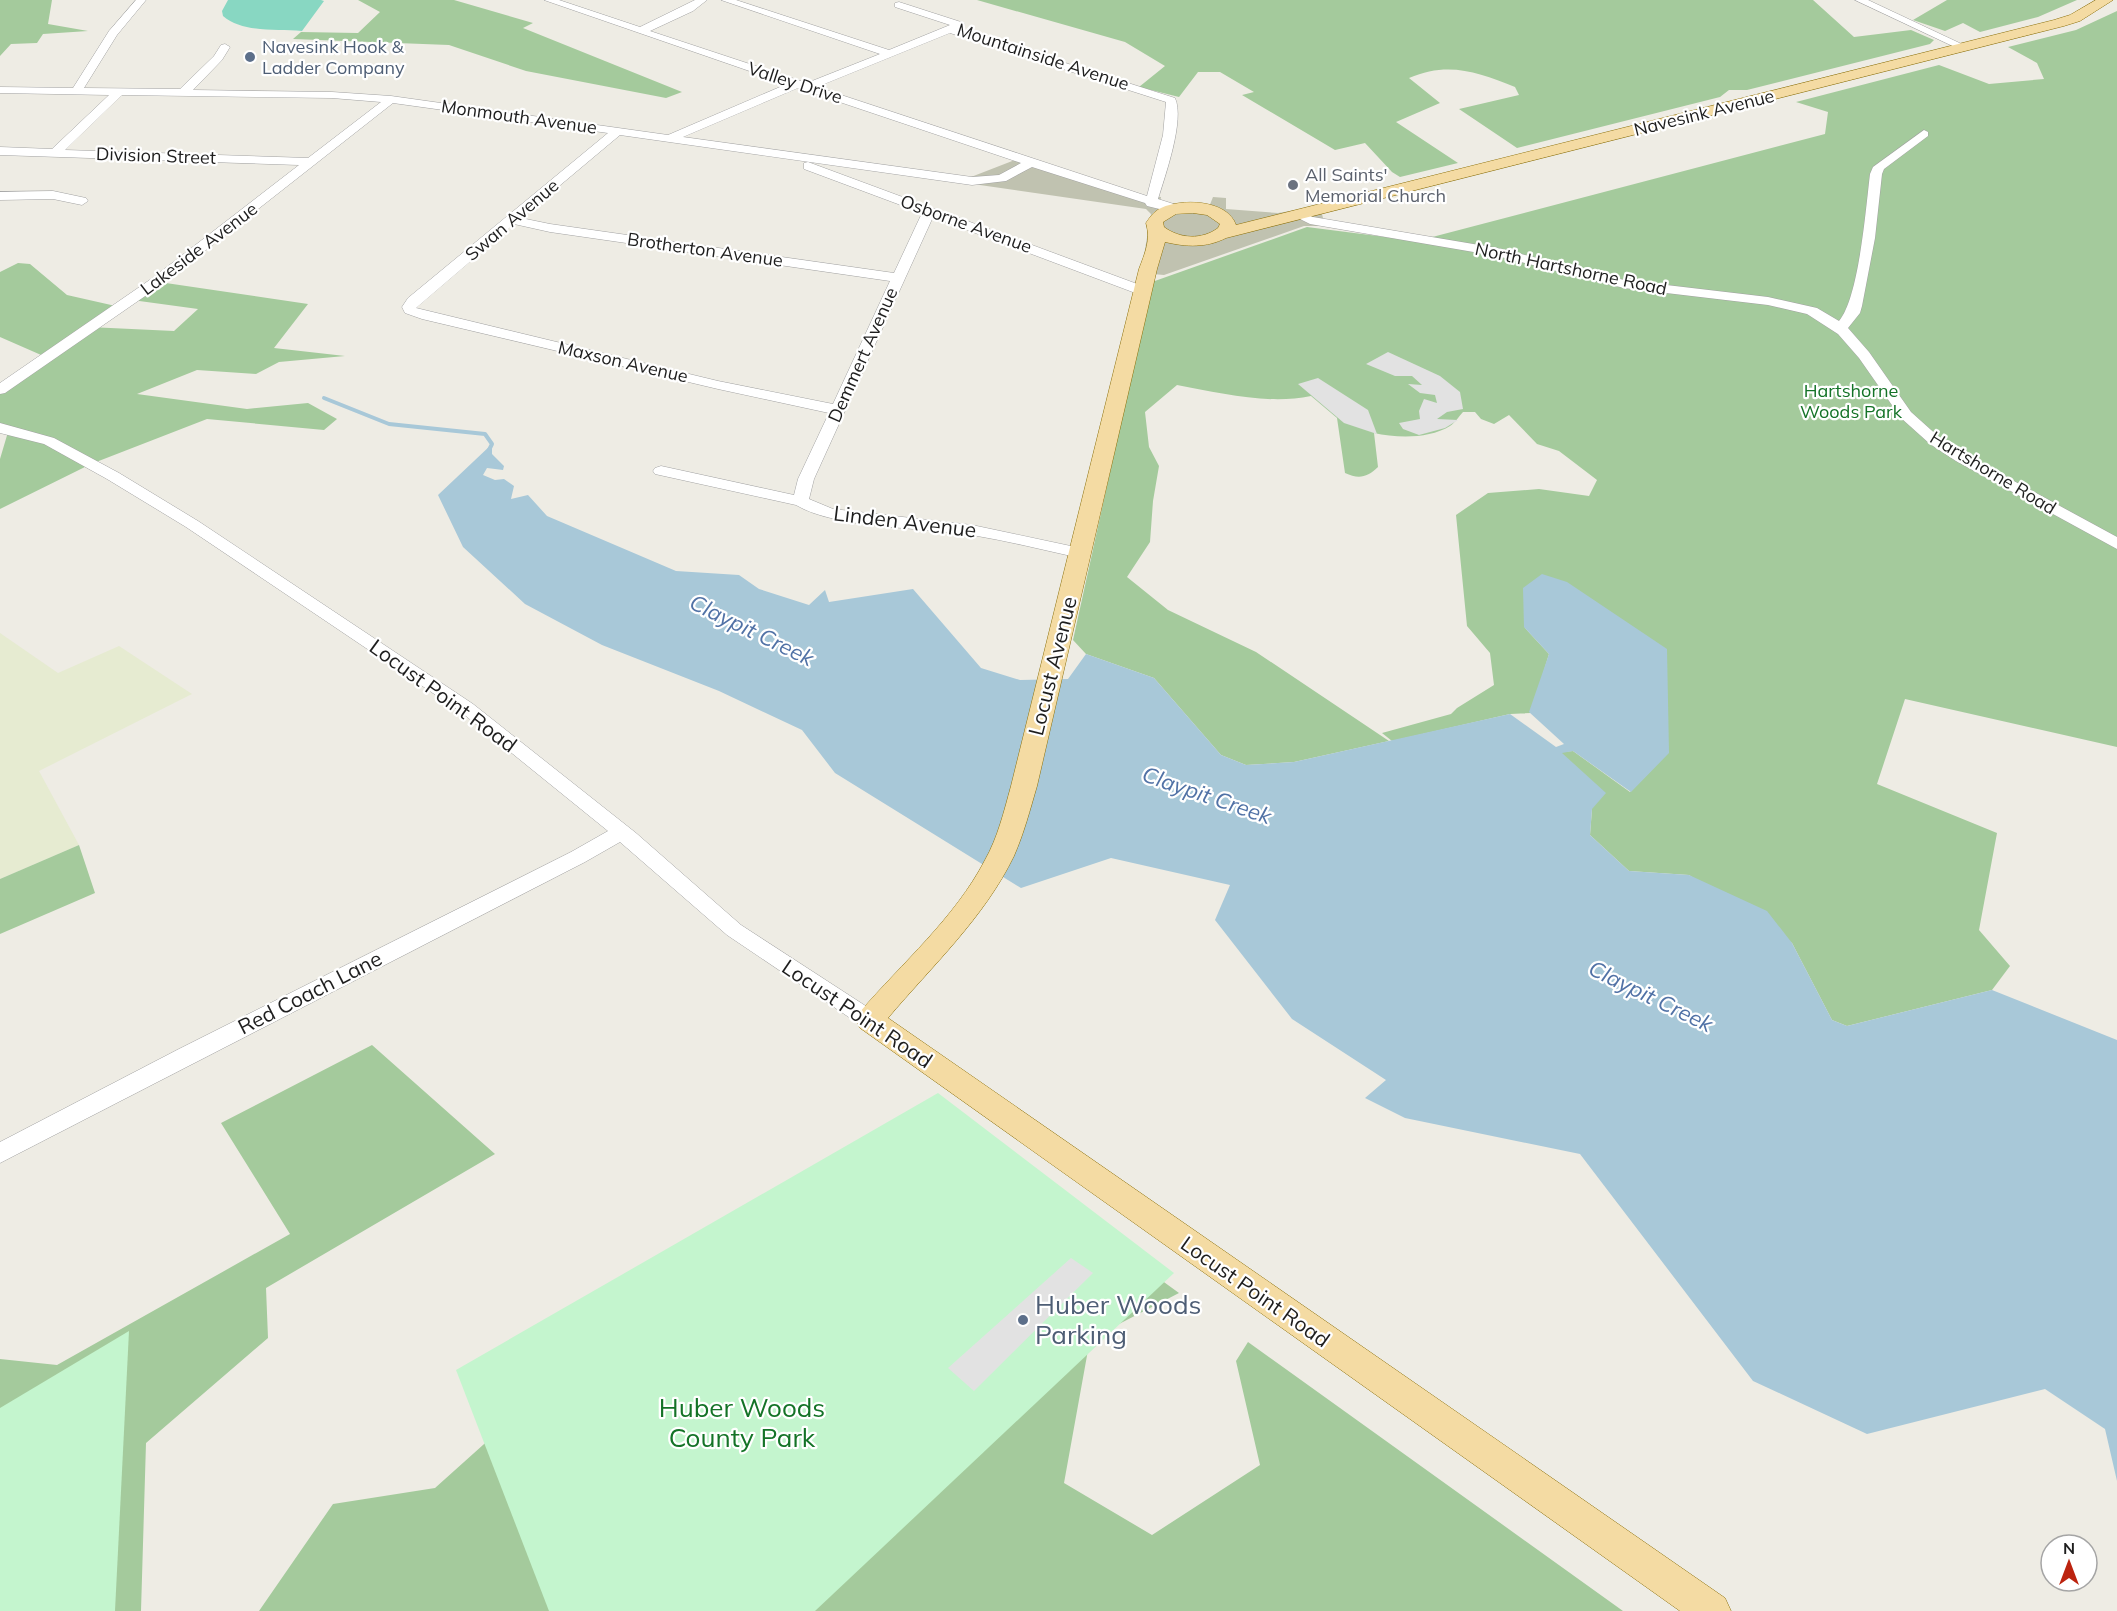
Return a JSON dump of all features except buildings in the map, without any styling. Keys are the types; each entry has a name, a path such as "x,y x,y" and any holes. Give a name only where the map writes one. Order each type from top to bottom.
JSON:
{"main road":[{"name":"Navesink Avenue","path":"1196,241 1224,228 1298,215 2066,21 2106,0"},
{"path":"1196,241 1176,239 1156,216 1176,209 1207,210 1218,214 1224,228"},
{"name":"Locust Avenue","path":"870,1020 963,913 990,875 1003,851 1018,810 1148,269 1157,244 1156,216"},
{"path":"1148,269 1170,248 1196,241"},
{"name":"Locust Point Road","path":"870,1020 1712,1611"}],"street":[{"path":"77,90 113,33 141,0"},
{"name":"Valley Drive","path":"549,0 1036,165 1103,194 1149,207 1155,210 1156,216"},
{"path":"640,31 689,9 702,0"},
{"path":"726,0 888,53"},
{"path":"1860,0 1963,47"},
{"name":"Mountainside Avenue","path":"899,5 960,25 949,29"},
{"path":"670,138 949,29"},
{"name":"Mountainside Avenue","path":"949,29 1168,98 1173,108 1156,216"},
{"path":"184,92 218,58 225,47"},
{"name":"Monmouth Avenue","path":"0,90 332,95 391,99 977,181 1002,178 1036,165"},
{"path":"55,153 120,91"},
{"name":"Lakeside Avenue","path":"0,390 159,280 391,99"},
{"name":"Swan Avenue","path":"410,310 409,307 413,301 618,132"},
{"path":"1840,328 1853,313 1855,306 1870,230 1876,174 1879,167 1924,134"},
{"name":"Division Street","path":"0,151 312,162"},
{"name":"Osborne Avenue","path":"790,155 809,167 1143,291"},
{"path":"0,196 53,195 82,201"},
{"name":"Demmert Avenue","path":"801,501 802,488 929,211"},
{"name":"North Hartshorne Road","path":"1298,215 1310,220 1497,252 1624,284 1787,303 1812,310 1840,328"},
{"name":"Brotherton Avenue","path":"513,220 550,228 897,278"},
{"name":"Maxson Avenue","path":"410,310 422,315 718,385 838,410"},
{"name":"Hartshorne Road","path":"1840,328 1864,355 1906,415 1935,441 1990,475 2117,544"},
{"name":"Locust Point Road","path":"0,428 40,438 63,447 200,529 467,708 759,948 870,1020"},
{"name":"Linden Avenue","path":"662,471 801,501 814,509 832,514 972,530 1080,553"},
{"name":"Red Coach Lane","path":"0,1153 185,1056 578,857 620,833"}],"shaded area":[{"path":"1025,156 1139,195 1161,197 1160,203 1209,207 1213,197 1226,198 1226,209 1278,213 1320,206 1325,226 1304,226 1164,275 1141,273 1151,214 1146,209 966,183 971,177"},
{"path":"1388,352 1440,376 1460,392 1463,409 1447,412 1437,419 1458,420 1445,428 1419,435 1403,429 1399,423 1420,419 1419,411 1424,399 1437,403 1435,395 1420,393 1408,384 1422,385 1412,376 1395,376 1366,364"},
{"path":"1318,378 1368,410 1377,434 1344,423 1298,384"},
{"path":"0,633 58,673 119,646 192,694 39,771 79,845 0,879"},
{"name":"Huber Woods Parking","path":"1071,1258 1093,1273 974,1391 948,1368"}],"green space":[{"path":"0,0 52,0 48,24 88,31 43,34 37,43 11,44 0,56"},
{"path":"228,0 324,1 302,31 250,28 240,25 223,16 222,11"},
{"path":"358,0 454,0 533,23 523,28 682,92 666,98 526,71 449,45 293,39 301,32 358,33 380,12"},
{"path":"977,0 1813,0 1854,37 1911,30 1934,40 1930,44 1747,90 1729,90 1720,97 1517,148 1459,109 1519,95 1515,87 1463,70 1450,69 1423,73 1409,78 1440,103 1396,122 1458,163 1400,177 1392,172 1365,143 1335,150 1242,95 1254,92 1220,72 1198,72 1179,97 1139,87 1165,66 1125,42"},
{"path":"1947,0 2077,0 2038,17 1980,32 1963,23 1945,31 1913,20"},
{"name":"Hartshorne Woods Park","path":"2117,11 2117,747 1905,699 1877,784 1997,833 1979,930 2010,966 1992,990 1847,1026 1832,1020 1792,943 1689,875 1629,871 1590,835 1592,809 1561,752 1573,751 1630,792 1669,752 1524,627 1549,654 1531,713 1510,714 1392,741 1382,733 1451,714 1494,685 1490,653 1467,626 1456,515 1488,493 1539,489 1589,496 1597,480 1559,451 1537,444 1509,415 1494,424 1481,419 1475,412 1463,412 1450,426 1432,433 1393,436 1374,433 1378,467 1358,477 1345,473 1337,418 1311,396 1261,399 1177,385 1145,412 1149,447 1159,466 1153,501 1150,542 1127,577 1168,610 1256,652 1389,741 1294,762 1246,765 1221,755 1154,678 1086,654 1073,640 1152,282 1307,227 1417,241 1825,134 1828,112 1796,102 1939,65 1989,84 2044,79 2037,63 2008,47 2076,30"},
{"path":"18,263 30,264 67,295 120,307 89,327 174,331 198,309 132,300 159,282 308,304 274,348 345,356 279,362 256,374 197,370 137,394 247,409 308,403 337,419 324,430 207,419 91,464 0,509 0,459 8,432 0,429 0,393 48,358 0,337 0,272"},
{"path":"79,845 95,893 0,934 0,879"},
{"path":"372,1045 495,1154 266,1288 268,1338 146,1443 141,1611 0,1611 0,1359 57,1365 290,1234 221,1123"},
{"name":"Huber Woods County Park","path":"938,1093 1174,1273 815,1611 549,1611 456,1370"},
{"path":"1117,1248 1179,1293 1090,1339 1064,1483 1152,1535 1260,1465 1236,1361 1248,1342 1623,1611 753,1611"},
{"path":"129,1331 115,1611 0,1611 0,1408"},
{"path":"493,1436 563,1611 259,1611 333,1504 435,1488"}],"water":[{"path":"492,444 492,454 504,466 503,470 487,468 483,475 495,480 504,479 514,486 511,499 528,495 547,516 676,571 739,575 759,589 809,605 825,590 829,602 913,589 981,668 1020,680 1068,679 1086,654 1154,678 1221,755 1246,765 1294,762 1510,714 1556,747 1564,744 1529,712 1549,654 1524,627 1523,588 1542,574 1567,582 1667,649 1669,753 1631,792 1573,751 1562,753 1606,793 1592,809 1590,835 1629,871 1689,875 1767,911 1792,943 1832,1020 1847,1026 1992,990 2117,1040 2117,1481 2105,1429 2045,1389 1867,1434 1753,1381 1580,1154 1405,1118 1365,1098 1386,1080 1292,1019 1215,920 1230,885 1111,858 1021,888 835,773 802,730 719,691 602,645 525,604 463,547 438,495"}],"waterway":[{"name":"Claypit Creek","path":"324,398 389,424 485,434 492,444 489,450"}],"place":[{"name":"Navesink Hook & Ladder Company","path":"250,57"},
{"name":"All Saints' Memorial Church","path":"1293,185"},
{"name":"Huber Woods Parking","path":"1023,1320"}]}
